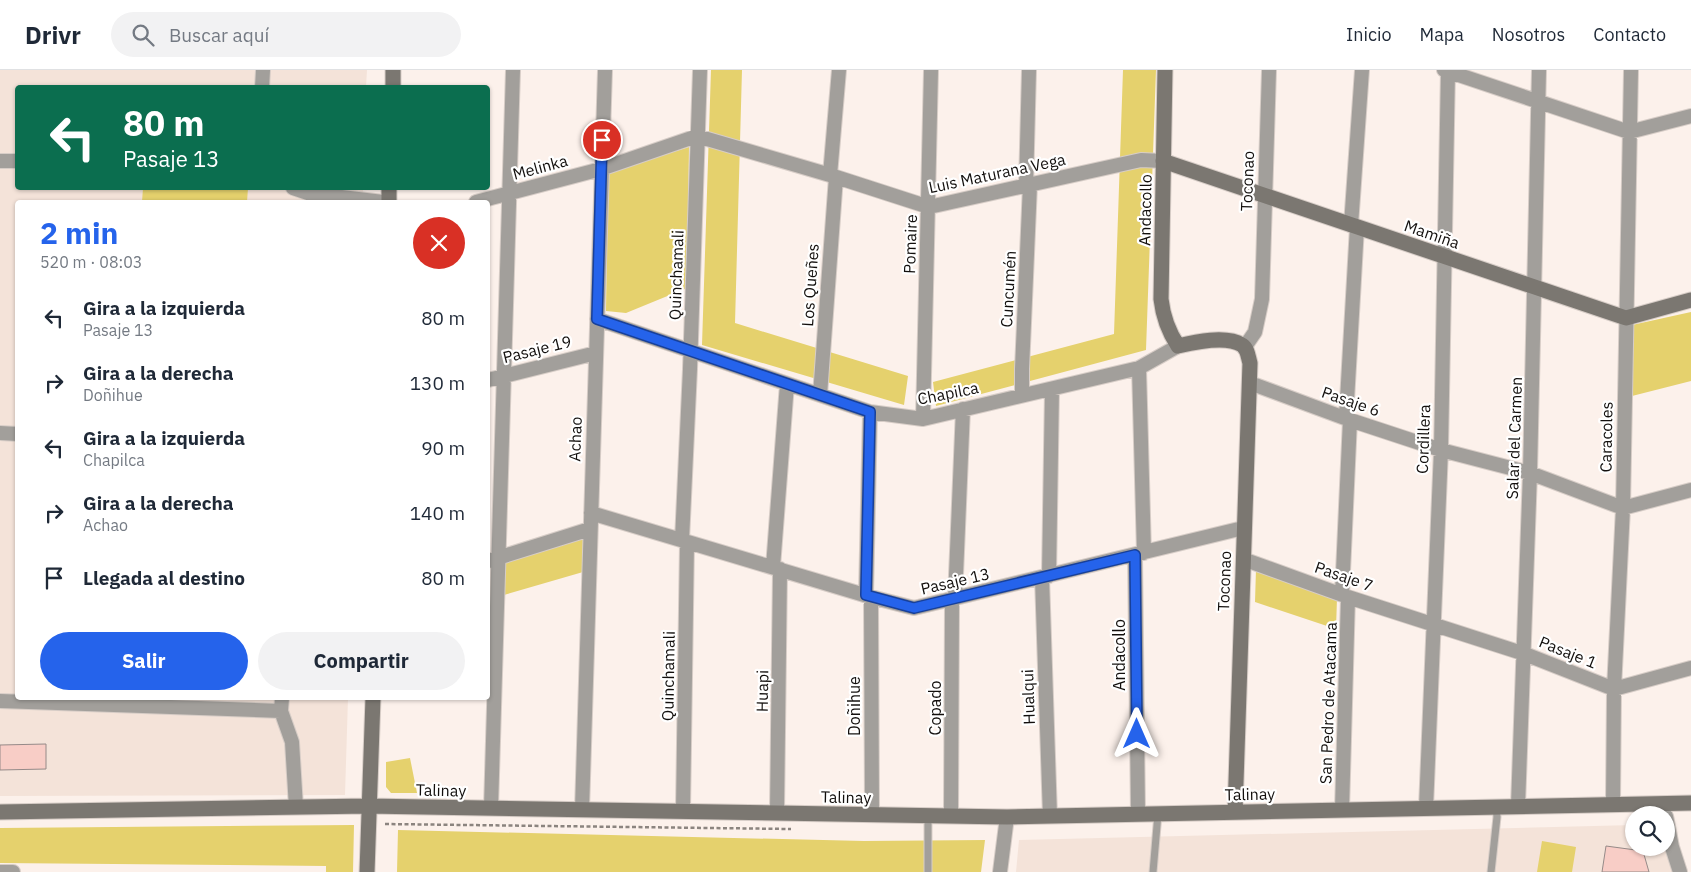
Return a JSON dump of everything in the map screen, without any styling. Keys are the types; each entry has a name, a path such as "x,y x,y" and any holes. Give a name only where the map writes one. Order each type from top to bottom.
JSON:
{"street":[{"path":"262,85 263,70"},
{"path":"393,70 393,85"},
{"path":"491,808 493,559 504,375 513,70"},
{"name":"Achao","path":"582,810 604,70"},
{"name":"Quinchamali","path":"683,811 684,541 700,70"},
{"name":"Los Queñes","path":"820,395 839,70"},
{"name":"Pomaire","path":"923,419 931,70"},
{"name":"Cuncumén","path":"1022,395 1030,70"},
{"name":"Andacollo","path":"1165,70 1161,300 1166,324 1178,346"},
{"name":"Toconao","path":"1235,812 1243,528 1250,383 1250,363 1246,350 1255,332 1262,299 1269,70"},
{"name":"San Pedro de Atacama","path":"1342,810 1348,419 1354,226 1362,70"},
{"path":"1447,70 1629,132 1691,116"},
{"name":"Cordillera","path":"1426,808 1441,450 1447,70"},
{"name":"Salar del Carmen","path":"1518,806 1525,654 1530,473 1538,70"},
{"name":"Caracoles","path":"1613,804 1614,689 1623,508 1631,70"},
{"name":"Melinka","path":"484,200 601,169 698,136"},
{"name":"Luis Maturana Vega","path":"698,136 929,207 1141,160 1163,161"},
{"path":"0,161 15,161"},
{"name":"Mamiña","path":"1163,161 1626,318"},
{"path":"299,190 308,193 366,200"},
{"path":"1626,318 1691,300"},
{"name":"Chapilca","path":"597,319 870,412 923,419 1139,368 1178,346 1221,340 1242,345 1246,350"},
{"name":"Pasaje 19","path":"490,379 596,353"},
{"name":"Andacollo","path":"1138,814 1139,368"},
{"name":"Pasaje 6","path":"1250,383 1348,419 1441,450 1530,473 1623,508"},
{"name":"Huapi","path":"777,813 777,568 787,384"},
{"name":"Hualqui","path":"1050,816 1046,577 1052,389"},
{"name":"Copado","path":"951,816 954,599 963,410"},
{"name":"Doñihue","path":"870,412 868,596 872,814"},
{"path":"0,433 15,434"},
{"path":"1623,508 1691,490"},
{"name":"Pasaje 13","path":"591,513 914,608 1243,528"},
{"path":"493,559 590,529"},
{"name":"Pasaje 7","path":"1243,559 1345,596 1434,624"},
{"name":"Pasaje 1","path":"1434,624 1525,654 1614,689"},
{"path":"1614,689 1691,668"},
{"path":"367,872 373,700"},
{"path":"0,702 281,704 292,742 296,807"},
{"name":"Talinay","path":"1675,808 1691,803"},
{"name":"Talinay","path":"0,812 368,806 1007,817 1613,804 1628,806"},
{"path":"1000,872 1007,817"},
{"path":"1675,856 1680,872"},
{"path":"0,872 13,872"}],"lane":[{"path":"1491,872 1496,807"},
{"path":"1153,872 1158,814"},
{"path":"928,815 928,872"}],"shaded area":[{"path":"0,70 367,70 366,85 15,85 15,190 363,190 363,200 15,200 15,700 348,700 345,795 0,796"},
{"path":"711,70 742,70 735,323 908,376 904,405 702,345"},
{"path":"1123,70 1156,70 1146,350 936,406 933,382 1114,334"},
{"path":"689,147 687,288 626,313 606,311 608,172"},
{"path":"143,190 248,190 247,200 142,200"},
{"path":"1691,312 1691,381 1632,396 1632,325"},
{"path":"585,535 583,572 504,595 504,561"},
{"path":"1256,569 1337,598 1336,629 1255,602"},
{"path":"410,758 417,793 391,793 386,787 386,762"},
{"path":"354,825 353,872 326,872 326,866 0,863 0,828"},
{"path":"1625,825 1625,856 1669,856 1673,872 1016,872 1019,840"},
{"path":"398,830 864,841 985,840 981,872 397,872"},
{"path":"1542,841 1576,847 1572,872 1537,872"}],"building":[{"path":"46,744 46,769 0,770 0,745"},
{"path":"1606,846 1625,849 1625,856 1644,856 1649,872 1602,872"}],"route":[{"path":"602,140 597,319 870,412 866,595 914,608 1135,555 1137,734"}]}
